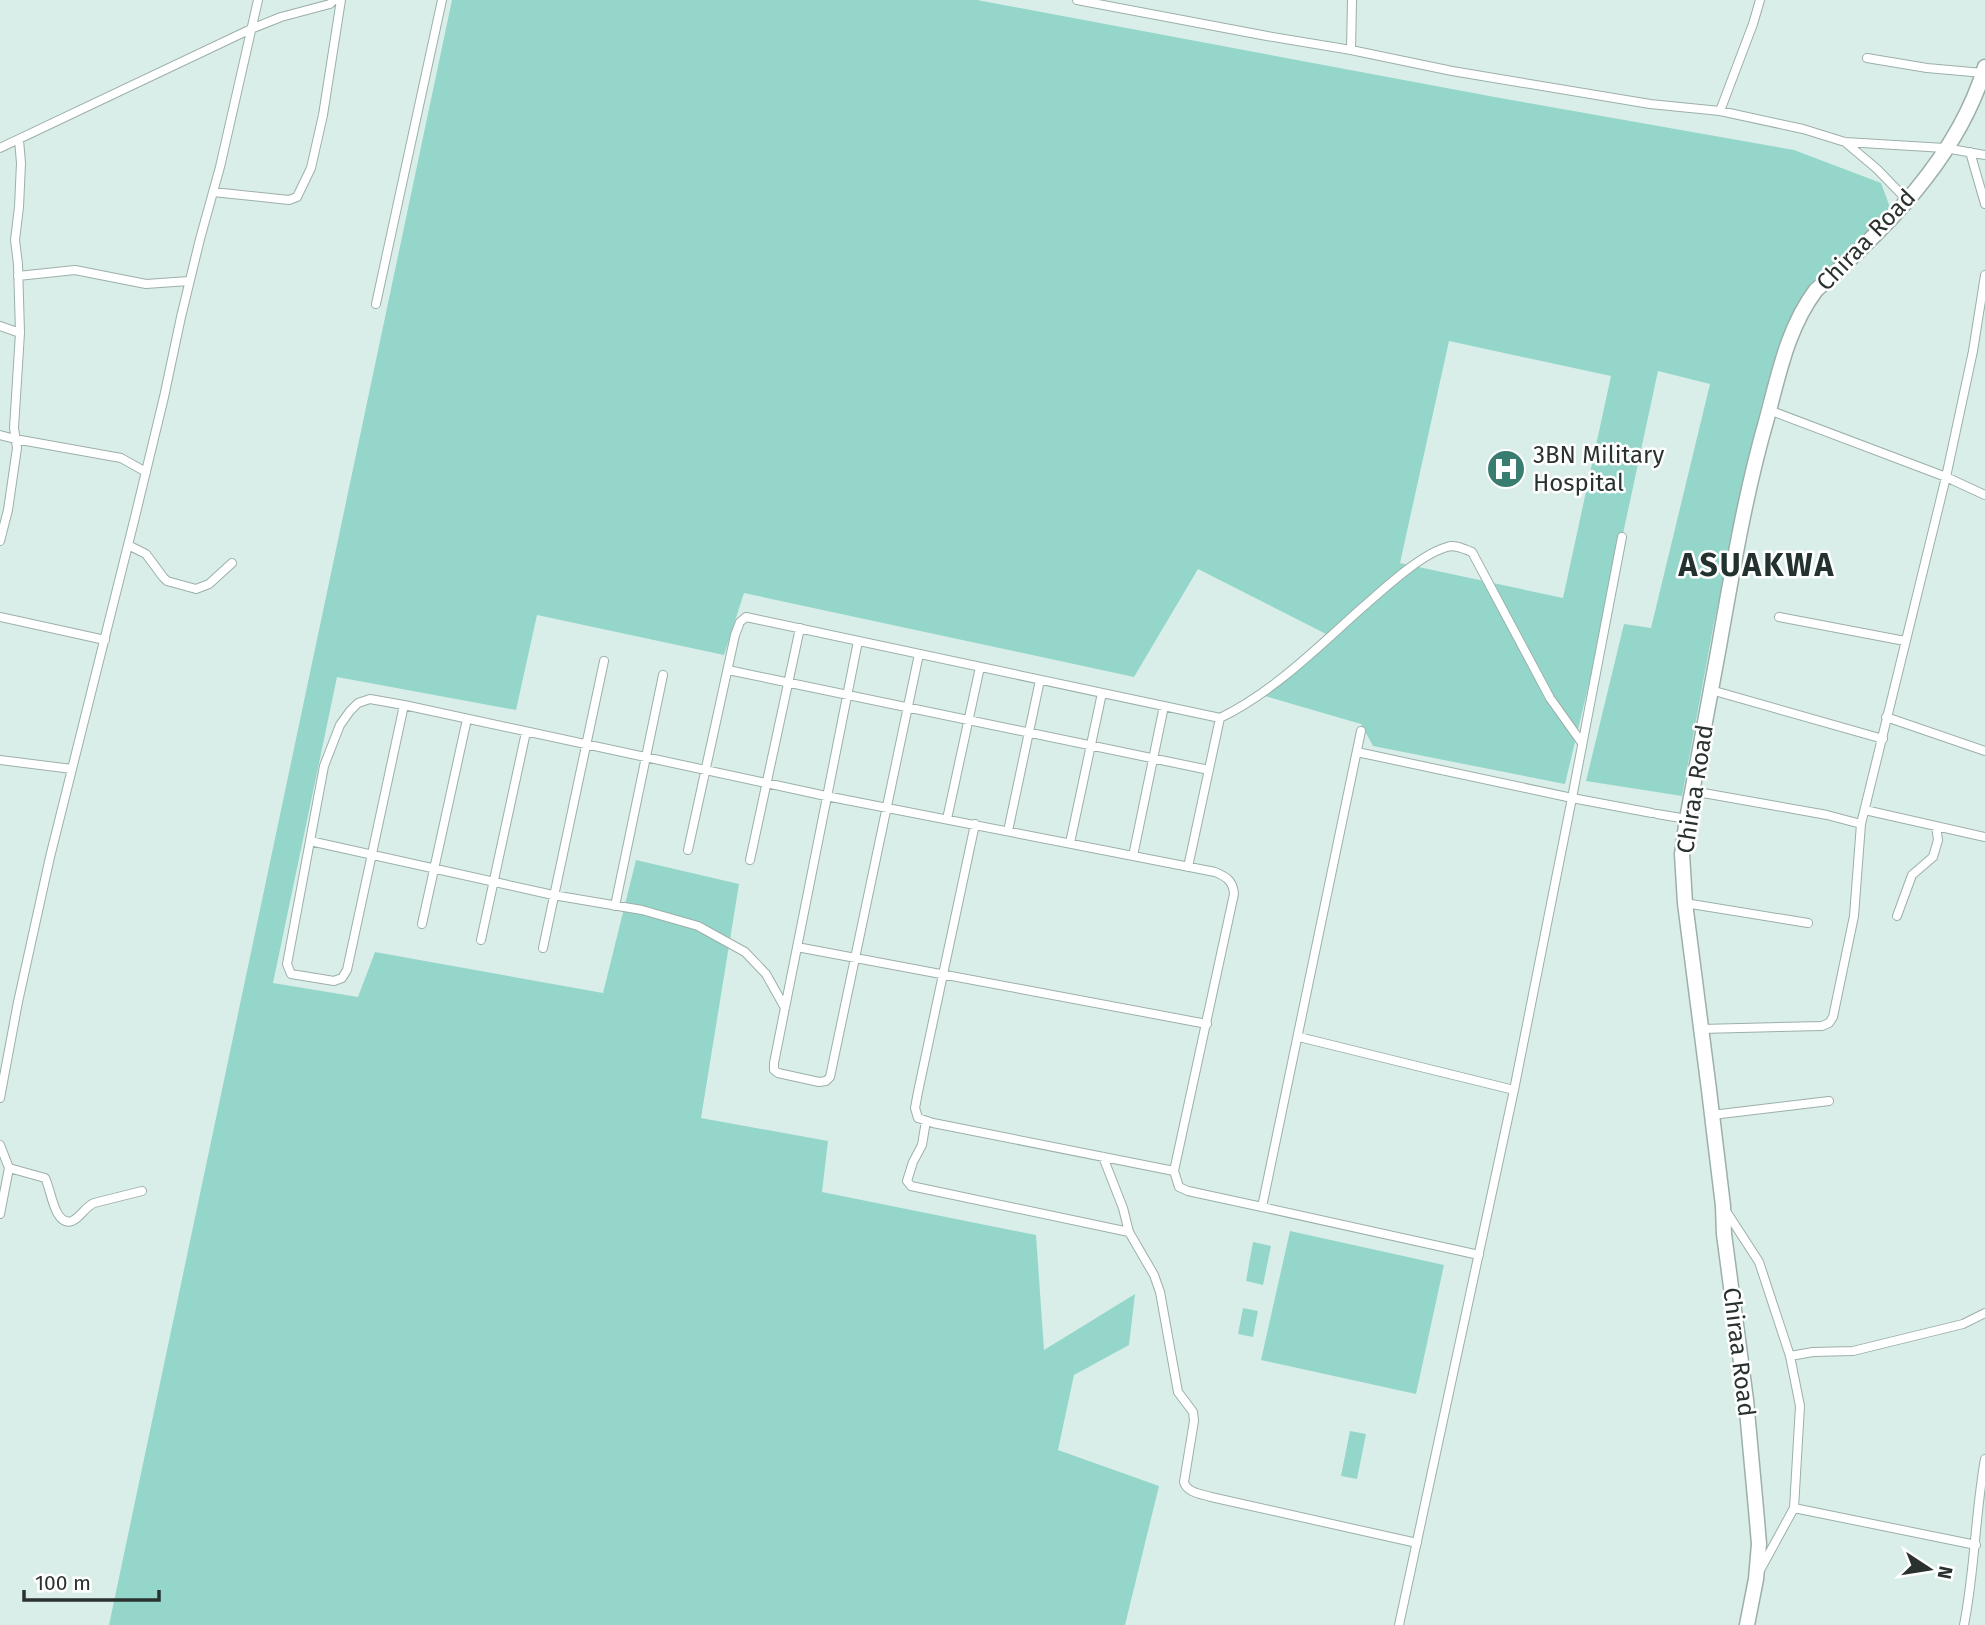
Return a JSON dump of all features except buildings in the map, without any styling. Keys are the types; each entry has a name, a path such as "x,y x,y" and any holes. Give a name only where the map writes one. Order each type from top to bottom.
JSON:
{"highway":[{"name":"Chiraa Road","path":"1746,1625 1756,1579 1759,1544 1723,1206 1685,903 1682,854 1687,819 1755,458 1795,323 1816,290 1908,201 1957,130 1984,70"}],"street":[{"path":"0,1098 50,857 146,472 189,281 258,0"},
{"path":"0,148 251,29 281,17 330,4 334,0"},
{"path":"213,192 289,200 297,197 311,168 323,115 341,0"},
{"path":"376,304 442,0"},
{"path":"1077,0 1491,78 1650,104 1720,111 1804,129 1845,142 1945,148 1985,155"},
{"path":"1351,50 1352,0"},
{"path":"1720,111 1760,0"},
{"path":"1867,58 1927,68 1984,70"},
{"path":"0,541 17,448 16,401 20,334 15,240 21,174 19,140"},
{"path":"1845,142 1877,169 1908,201"},
{"path":"1970,152 1985,204"},
{"path":"18,276 75,270 146,284 189,281"},
{"path":"1701,1029 1822,1026 1829,1023 1833,1017 1854,916 1861,824 1946,477 1973,351 1985,275"},
{"path":"0,326 20,334"},
{"path":"1769,410 1946,477 1985,495"},
{"path":"0,435 121,458 146,472"},
{"path":"1399,1625 1514,1090 1622,537"},
{"path":"128,545 146,554 167,581 196,589 209,584 232,563"},
{"path":"688,850 735,635 740,622 746,617 1220,718 1239,709 1279,681 1387,586 1433,552 1450,545 1472,552 1550,698 1581,743"},
{"path":"0,617 105,640"},
{"path":"1779,617 1905,641"},
{"path":"750,860 800,628"},
{"path":"858,640 785,1008 774,1070 778,1073 819,1082 830,1077 919,654"},
{"path":"543,948 604,661"},
{"path":"947,819 980,667"},
{"path":"728,670 1209,770"},
{"path":"615,906 663,675"},
{"path":"1008,831 1040,680"},
{"path":"1711,690 1883,739"},
{"path":"1070,843 1102,693"},
{"path":"404,705 347,970 342,978 334,981 291,974 287,964 324,766 340,725 349,711 358,703 370,699 404,705 826,796 1215,872 1227,877 1233,886 1234,894 1174,1171 1180,1186 1188,1191 1479,1255"},
{"path":"1133,856 1164,706"},
{"path":"1886,717 1985,751"},
{"path":"1188,867 1220,718"},
{"path":"422,923 467,719"},
{"path":"481,940 526,732"},
{"path":"1262,1207 1362,732"},
{"path":"1357,752 1572,798 1687,819"},
{"path":"0,760 72,769"},
{"path":"1692,792 1827,815 1861,824"},
{"path":"1865,810 1985,837"},
{"path":"975,824 915,1108 918,1118 1174,1171"},
{"path":"1898,916 1912,875 1933,858 1938,840 1936,826"},
{"path":"310,841 553,895 642,911 698,926 746,952 766,974 785,1008"},
{"path":"1685,903 1808,923"},
{"path":"797,947 1206,1024"},
{"path":"1299,1037 1514,1090"},
{"path":"1712,1115 1829,1101"},
{"path":"926,1121 922,1145 907,1181 911,1186 1129,1232"},
{"path":"0,1144 9,1168 0,1214"},
{"path":"1103,1157 1123,1208 1129,1232 1154,1275 1160,1292 1178,1392 1193,1412 1185,1486 1211,1497 1417,1543"},
{"path":"9,1168 45,1178 58,1217 67,1221 94,1203 142,1191"},
{"path":"1723,1206 1759,1262 1790,1356 1800,1406 1794,1508 1756,1579"},
{"path":"1790,1356 1812,1352 1853,1351 1963,1324 1985,1313"},
{"path":"1964,1625 1982,1504 1985,1459"},
{"path":"1794,1508 1976,1545"}],"green space":[{"path":"452,0 977,0 1794,150 1881,183 1891,210 1791,318 1762,403 1714,623 1682,796 1586,781 1624,624 1651,628 1710,384 1658,371 1607,608 1565,784 1373,746 1361,724 1265,696 1326,634 1198,569 1134,677 744,593 724,655 537,615 516,710 337,677 273,983 358,997 375,952 603,993 636,860 739,884 701,1118 828,1141 822,1192 1036,1235 1044,1350 1135,1294 1129,1345 1074,1375 1058,1450 1159,1486 1125,1625 109,1625","holes":["1449,341 1611,376 1563,598 1400,563"]},
{"path":"1290,1231 1444,1265 1416,1394 1261,1360"},
{"path":"1253,1242 1271,1246 1263,1285 1246,1281"},
{"path":"1243,1308 1258,1311 1253,1337 1238,1334"},
{"path":"1350,1431 1366,1434 1357,1479 1341,1476"}],"place":[{"name":"3BN Military Hospital","path":"1506,469"}],"district":[{"name":"ASUAKWA","path":"1757,565"}]}
